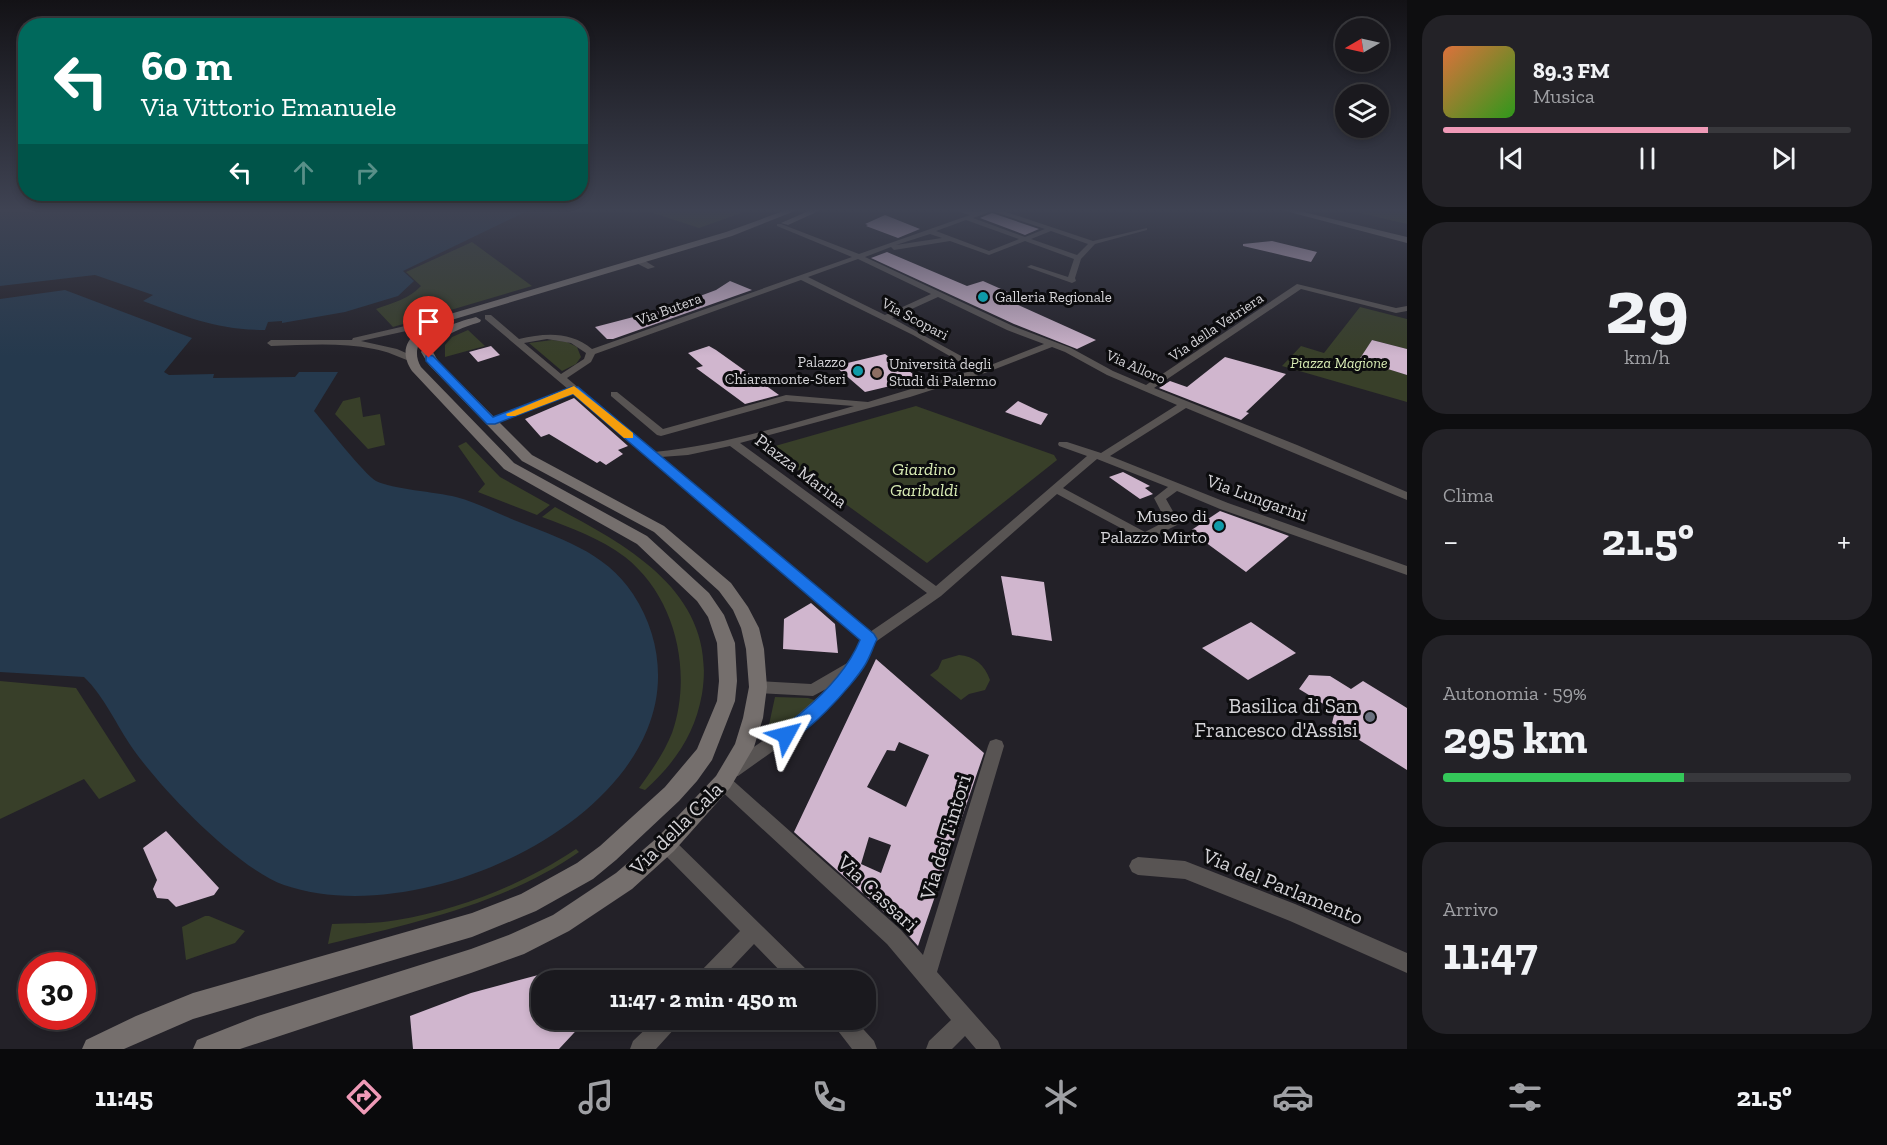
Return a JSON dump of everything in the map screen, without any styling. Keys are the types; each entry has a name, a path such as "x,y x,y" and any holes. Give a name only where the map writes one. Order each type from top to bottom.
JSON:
{"main road":[{"path":"491,312 649,258"},
{"path":"410,358 412,345 420,334 444,319 491,312 679,258"},
{"name":"Via della Cala","path":"206,1049 258,1029 471,962 515,945 561,923 624,881 666,844 726,777 744,747 753,718 758,687 755,649 750,628 740,608 725,587 659,529 534,463 433,363 428,352 431,344 441,334 491,312"},
{"name":"Via della Cala","path":"95,1049 145,1025 193,1006 472,925 528,903 608,853 684,782 705,754 723,710 728,681 726,643 716,615 703,597 642,540 509,466 416,369 410,358"}],"street":[{"name":"Via Butera","path":"591,351 852,258"},
{"name":"Via Alloro","path":"861,258 1147,389 1407,496"},
{"path":"1031,267 1072,281 1078,258"},
{"path":"639,261 651,267"},
{"name":"Via Scopari","path":"801,277 885,318 982,371"},
{"name":"Via della Vetriera","path":"1147,389 1300,286 1396,310 1407,308"},
{"path":"885,318 938,294"},
{"path":"491,312 518,342 869,639"},
{"path":"346,342 444,319"},
{"path":"518,342 543,337 562,337 577,340 591,351 588,360 561,378"},
{"path":"271,343 346,342 380,348 410,358"},
{"name":"Piazza Marina","path":"732,442 938,386 1051,344"},
{"path":"491,422 574,390"},
{"path":"614,394 661,433 786,398 870,405"},
{"path":"726,777 809,717 859,662 869,639 936,593 1056,489 1099,457 1185,404"},
{"path":"651,455 688,452 732,442"},
{"name":"Piazza Marina","path":"732,442 936,593"},
{"path":"1063,444 1099,457"},
{"name":"Via Lungarini","path":"1099,457 1407,571"},
{"path":"1056,489 1145,537 1173,522 1160,498 1176,487"},
{"path":"758,687 813,690 859,662"},
{"name":"Via dei Tintori","path":"927,974 996,746"},
{"name":"Via Cassari","path":"726,777 894,937 990,1049"},
{"path":"666,844 793,970"},
{"name":"Via del Parlamento","path":"1138,866 1185,870 1295,913 1407,963"},
{"path":"716,970 754,930"},
{"path":"937,1049 966,1020"},
{"path":"641,1049 659,1030"},
{"path":"850,1030 866,1049"}],"green space":[{"path":"437,258 494,258 532,286 393,327 376,309 406,297 421,286 406,272"},
{"name":"Piazza Magione","path":"1360,307 1407,319 1407,349 1372,340 1360,360 1407,375 1407,402 1282,366 1301,346 1324,353"},
{"path":"468,330 485,346 445,357 445,345 452,337"},
{"path":"552,340 567,342 577,347 581,357 576,364 562,371 529,343"},
{"path":"360,397 363,417 380,414 385,445 368,449 335,414 343,401"},
{"name":"Giardino Garibaldi","path":"916,406 1054,455 1057,460 927,563 768,448"},
{"path":"466,442 500,477 550,505 537,515 478,492 485,484 458,446"},
{"path":"555,507 584,522 639,557 663,578 682,601 696,628 703,659 699,709 682,747 666,769 645,790 639,788 665,748 678,710 681,686 676,638 668,614 657,593 643,574 625,557 606,544 542,517"},
{"path":"959,655 978,662 990,680 985,690 969,694 961,700 930,675 938,669 942,660"},
{"path":"0,681 76,688 136,781 99,799 84,779 0,819"},
{"path":"775,697 808,698 817,701 773,735 767,734"},
{"path":"576,849 579,852 550,870 490,898 426,919 328,944 332,924 389,921 444,910 513,884"},
{"path":"205,916 245,931 235,943 186,960 182,927"}],"water":[{"path":"0,258 430,258 403,271 414,281 398,296 345,312 282,323 282,321 268,322 265,330 232,328 188,317 143,301 153,295 95,275 0,286"},
{"path":"65,290 192,338 164,372 169,375 214,374 213,378 295,377 299,372 338,372 314,411 354,460 376,481 456,497 470,502 564,540 595,556 609,567 622,579 642,610 649,626 657,660 657,696 653,713 647,730 622,772 587,809 542,841 492,867 438,885 384,895 332,895 284,885 265,876 223,845 181,806 146,766 98,693 84,677 0,672 0,299"}],"building":[{"path":"871,258 901,258 967,286 983,281 1026,300 1016,304 1096,340 1077,349 1014,324"},
{"path":"1294,258 1313,258 1311,262"},
{"path":"730,281 752,290 613,339 607,339 595,327 668,308 716,290"},
{"path":"1372,340 1407,349 1407,375 1359,360"},
{"path":"491,346 500,355 478,362 469,352"},
{"path":"709,346 779,395 745,404 696,368 703,366 688,353"},
{"name":"Università degli Studi di Palermo","path":"885,354 920,379 865,392 835,366"},
{"path":"1225,357 1286,374 1246,412 1249,413 1241,420 1159,388 1170,381 1187,387"},
{"path":"574,398 628,446 618,450 623,454 606,465 600,461 597,463 549,434 541,437 525,419"},
{"path":"1018,401 1048,414 1041,425 1005,412"},
{"path":"1123,472 1150,486 1145,488 1153,494 1140,499 1109,477"},
{"path":"1220,511 1289,536 1246,572 1190,531"},
{"path":"1001,576 1044,582 1052,641 1012,635"},
{"path":"811,603 835,624 838,653 783,649 784,619"},
{"path":"1251,622 1296,653 1248,680 1202,648"},
{"path":"876,659 984,753 918,946 902,928 794,832","holes":["899,742 929,755 906,807 867,787 887,750 895,751","869,837 891,845 881,873 861,864"]},
{"name":"Basilica di San Francesco d'Assisi","path":"1309,675 1330,676 1351,689 1363,681 1407,708 1407,770 1332,723 1335,711 1299,689"},
{"path":"166,831 219,888 214,895 176,907 168,899 157,898 153,889 157,880 143,848"},
{"path":"531,977 531,1030 577,1030 559,1049 413,1049 410,1016 471,993"}],"slow traffic":[{"path":"511,414 574,390 629,435"}],"place":[{"name":"Galleria Regionale","path":"983,297"},
{"name":"Palazzo Chiaramonte-Steri","path":"858,371"},
{"name":"Università degli Studi di Palermo","path":"877,373"},
{"name":"Museo di Palazzo Mirto","path":"1219,526"},
{"name":"Basilica di San Francesco d'Assisi","path":"1370,717"}],"route":[{"path":"429,358 491,422 574,390 869,639 859,662 842,683 809,717 786,735"}]}
